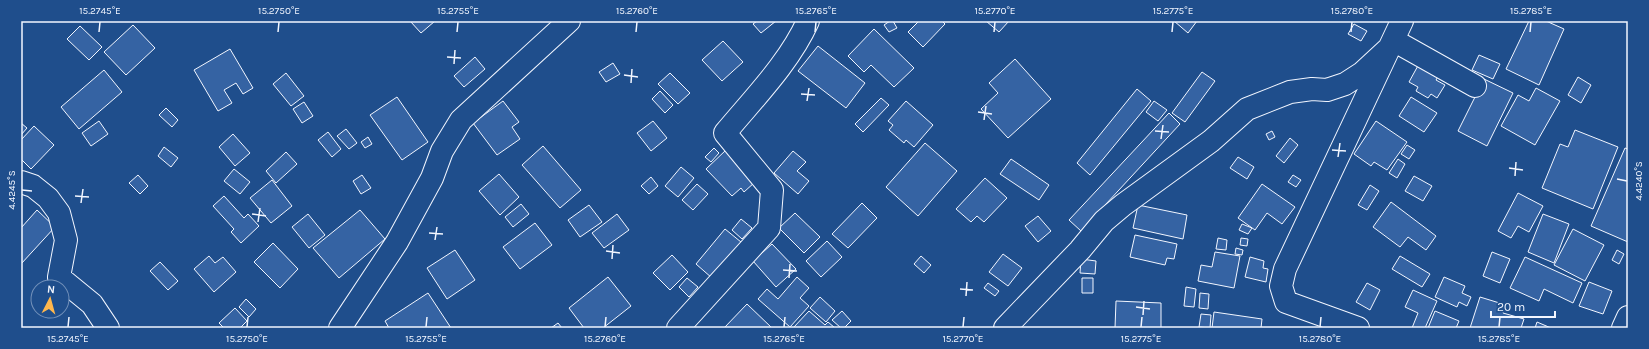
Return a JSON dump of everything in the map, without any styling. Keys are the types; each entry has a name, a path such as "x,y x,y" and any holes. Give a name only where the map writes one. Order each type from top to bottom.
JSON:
{"street":[{"path":"340,328 397,242 432,178 442,151 461,120 569,21"},
{"path":"678,328 769,228 772,190 725,133 782,64 803,33 808,21"},
{"path":"1395,37 1475,86"},
{"path":"1005,328 1080,250 1104,221 1123,205 1211,141 1247,109 1290,92 1312,89 1326,90 1345,84 1362,73 1395,37"},
{"path":"1358,328 1286,302 1281,286 1285,269 1309,216 1395,37"},
{"path":"21,182 33,186 48,198 59,213 66,240 59,277 92,304 108,328"},
{"path":"1623,328 1628,317"}],"building":[{"path":"410,21 435,21 421,33"},
{"path":"757,21 776,21 761,33 753,24"},
{"path":"890,21 893,21 897,28 889,32 884,25"},
{"path":"919,21 942,21 945,24 923,47 908,32"},
{"path":"986,21 1009,21 999,32"},
{"path":"1174,21 1197,21 1188,33"},
{"path":"1529,21 1546,21 1564,29 1539,85 1506,69"},
{"path":"1354,24 1367,31 1361,41 1348,34"},
{"path":"133,25 155,48 126,75 104,52"},
{"path":"80,26 102,47 89,60 67,39"},
{"path":"874,29 914,68 894,87 871,65 864,72 848,56"},
{"path":"723,41 743,62 722,81 702,60"},
{"path":"818,46 865,83 846,108 798,71"},
{"path":"230,49 253,88 243,94 236,83 224,90 232,103 218,111 194,70"},
{"path":"1479,55 1500,64 1493,79 1472,70"},
{"path":"475,57 485,69 464,87 454,76"},
{"path":"1015,59 1051,99 1008,138 981,109 998,93 989,83"},
{"path":"1420,62 1440,73 1436,80 1445,85 1437,98 1431,94 1428,98 1416,91 1418,87 1409,82"},
{"path":"613,63 620,74 606,82 599,72"},
{"path":"104,70 122,92 79,129 61,107"},
{"path":"1202,72 1215,81 1185,122 1172,113"},
{"path":"286,73 304,96 291,106 273,84"},
{"path":"670,73 690,93 678,104 658,84"},
{"path":"1578,77 1591,85 1581,103 1568,95"},
{"path":"1484,79 1513,93 1487,146 1458,131"},
{"path":"1536,88 1560,101 1535,145 1501,126 1518,95 1529,101"},
{"path":"1137,89 1151,101 1090,175 1077,163"},
{"path":"660,91 673,105 665,113 652,99"},
{"path":"397,97 428,142 402,160 370,115"},
{"path":"1411,97 1437,113 1424,132 1399,116"},
{"path":"881,98 889,105 863,132 855,124"},
{"path":"503,101 519,122 512,127 520,139 497,155 473,123"},
{"path":"906,101 933,125 914,147 906,140 904,143 889,130 893,125 888,121"},
{"path":"1154,101 1167,110 1158,121 1146,112"},
{"path":"304,102 313,116 302,123 293,109"},
{"path":"166,108 178,120 172,127 159,115"},
{"path":"1169,113 1180,124 1081,231 1069,220"},
{"path":"99,121 108,134 91,146 82,133"},
{"path":"653,121 667,138 651,151 637,133"},
{"path":"1376,121 1407,142 1387,170 1374,162 1371,166 1354,154"},
{"path":"21,123 27,128 21,135"},
{"path":"34,126 54,145 31,169 21,159 21,140"},
{"path":"346,129 357,143 349,149 337,136"},
{"path":"1575,130 1618,147 1593,209 1542,188 1560,144 1568,147"},
{"path":"1272,131 1275,137 1269,140 1266,134"},
{"path":"328,132 341,149 332,157 318,140"},
{"path":"233,134 250,153 235,166 219,147"},
{"path":"368,137 372,144 365,148 361,142"},
{"path":"1290,138 1298,145 1284,163 1276,156"},
{"path":"925,143 957,171 918,216 886,187"},
{"path":"1407,145 1415,150 1409,159 1401,154"},
{"path":"543,146 581,190 560,208 522,165"},
{"path":"164,147 178,158 171,167 158,156"},
{"path":"714,148 719,153 711,162 705,157"},
{"path":"1625,148 1628,149 1628,242 1591,226"},
{"path":"726,150 755,182 744,192 741,188 732,196 706,169"},
{"path":"793,151 806,162 797,171 809,181 798,194 774,173"},
{"path":"286,152 297,164 276,183 266,171"},
{"path":"1238,157 1254,167 1247,179 1230,168"},
{"path":"1011,159 1049,185 1039,200 1000,174"},
{"path":"1398,159 1405,164 1397,178 1389,173"},
{"path":"681,167 694,178 678,197 665,186"},
{"path":"234,169 250,182 240,194 224,181"},
{"path":"499,174 519,197 500,215 479,191"},
{"path":"138,175 148,186 140,194 129,183"},
{"path":"362,175 371,188 361,194 353,181"},
{"path":"1293,175 1301,180 1296,187 1288,182"},
{"path":"1414,176 1432,186 1423,201 1405,191"},
{"path":"651,177 658,186 649,194 641,186"},
{"path":"985,178 1007,198 984,222 977,216 971,222 956,209"},
{"path":"272,180 292,206 271,223 250,198"},
{"path":"697,184 708,194 693,210 682,200"},
{"path":"1262,184 1295,207 1282,224 1267,213 1255,230 1238,218"},
{"path":"1370,185 1379,191 1367,210 1358,205"},
{"path":"1518,193 1543,206 1529,232 1518,226 1511,238 1498,231"},
{"path":"224,196 244,218 248,214 259,226 241,243 231,232 234,229 213,206"},
{"path":"1391,202 1436,236 1426,250 1408,237 1400,247 1373,227"},
{"path":"862,203 877,218 848,248 832,234"},
{"path":"521,204 529,214 513,227 505,217"},
{"path":"589,205 602,222 580,237 568,220"},
{"path":"1138,205 1187,215 1183,239 1133,228"},
{"path":"37,210 55,227 21,264 21,228"},
{"path":"360,210 385,239 339,278 313,248"},
{"path":"795,213 820,237 804,253 779,228"},
{"path":"308,214 325,235 309,248 292,227"},
{"path":"617,214 629,230 604,248 592,233"},
{"path":"1543,214 1569,224 1554,263 1528,252"},
{"path":"1038,216 1051,231 1038,242 1025,226"},
{"path":"741,219 752,228 742,239 732,230"},
{"path":"535,223 552,245 520,269 503,247"},
{"path":"1242,224 1252,228 1248,234 1239,230"},
{"path":"725,229 741,242 712,278 696,264"},
{"path":"1573,229 1604,245 1585,281 1554,265"},
{"path":"1135,235 1177,244 1174,259 1167,258 1165,265 1130,257"},
{"path":"1218,238 1227,240 1226,250 1216,249"},
{"path":"1241,238 1248,239 1247,246 1240,245"},
{"path":"827,241 842,257 821,277 806,261"},
{"path":"273,243 298,269 280,288 254,262"},
{"path":"772,244 796,269 776,287 753,261"},
{"path":"1236,248 1243,250 1242,255 1235,254"},
{"path":"455,250 475,280 447,299 427,268"},
{"path":"1617,250 1624,254 1619,264 1612,260"},
{"path":"1215,252 1240,256 1234,288 1198,281 1201,265 1212,267"},
{"path":"1492,252 1510,259 1500,283 1483,276"},
{"path":"1003,254 1022,268 1008,286 989,272"},
{"path":"672,255 688,272 670,290 653,273"},
{"path":"209,256 215,263 223,257 236,272 214,292 194,269"},
{"path":"921,256 931,265 924,273 914,264"},
{"path":"1400,256 1430,274 1422,287 1392,269"},
{"path":"1250,257 1264,261 1263,268 1268,269 1266,282 1245,277"},
{"path":"1525,257 1582,283 1573,303 1544,289 1539,301 1510,288"},
{"path":"1081,259 1096,261 1095,274 1080,273"},
{"path":"160,262 178,281 168,290 150,271"},
{"path":"608,277 631,306 603,328 584,328 569,308"},
{"path":"797,277 809,288 800,298 809,306 790,327 758,299 767,289 778,299"},
{"path":"1444,277 1465,286 1462,293 1471,297 1467,306 1459,302 1457,307 1435,297"},
{"path":"687,278 698,287 689,297 679,287"},
{"path":"1082,278 1093,278 1093,293 1082,293"},
{"path":"1589,282 1612,291 1603,314 1579,306"},
{"path":"988,283 999,291 995,296 984,288"},
{"path":"1367,283 1380,290 1370,310 1356,302"},
{"path":"1186,287 1196,289 1194,307 1184,306"},
{"path":"1413,290 1437,301 1425,328 1412,328 1418,313 1405,307"},
{"path":"428,293 451,328 389,328 385,321"},
{"path":"1200,293 1209,294 1208,309 1199,308"},
{"path":"820,297 835,311 826,322 810,308"},
{"path":"1480,297 1506,305 1503,313 1524,319 1521,328 1470,328"},
{"path":"246,299 256,309 249,317 239,307"},
{"path":"1116,301 1161,303 1161,328 1115,328"},
{"path":"747,304 772,328 724,328"},
{"path":"235,308 247,321 240,328 224,328 219,323"},
{"path":"809,311 825,325 828,322 835,328 793,328"},
{"path":"842,311 851,321 844,328 841,328 832,320"},
{"path":"1435,311 1459,321 1456,328 1428,328"},
{"path":"1214,312 1262,319 1261,328 1212,328"},
{"path":"1201,314 1211,315 1210,328 1199,327"},
{"path":"1537,322 1551,328 1535,328"},
{"path":"558,323 562,328 551,328"}]}
